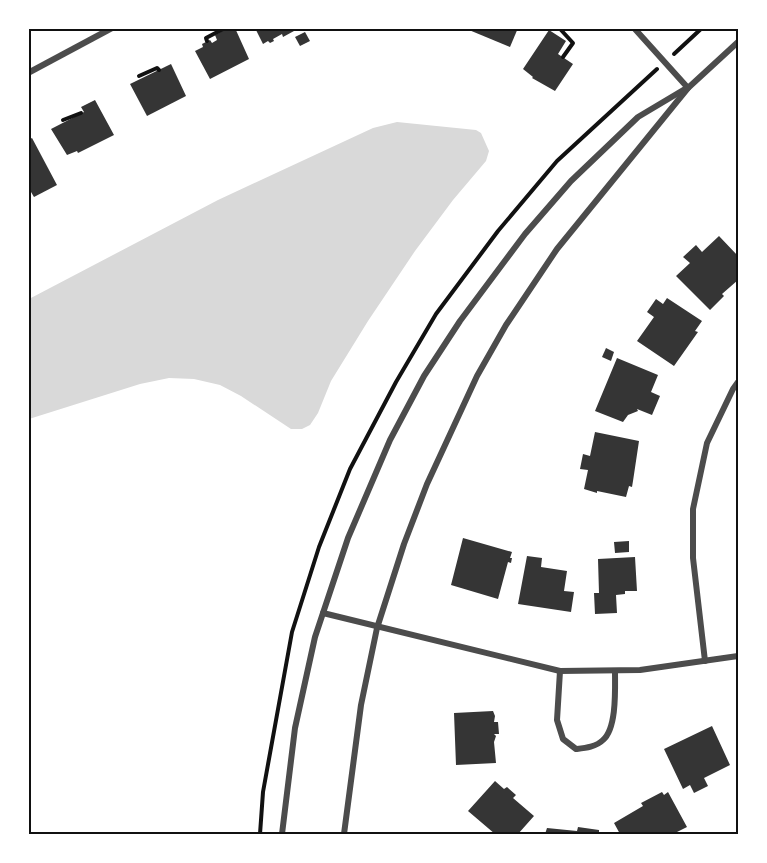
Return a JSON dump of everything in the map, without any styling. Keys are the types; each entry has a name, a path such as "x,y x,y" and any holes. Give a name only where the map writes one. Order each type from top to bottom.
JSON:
{"street":[{"path":"28,73 112,28"},
{"path":"634,28 688,88"},
{"path":"344,834 361,705 377,628 404,544 427,484 483,365 506,325 557,249 688,88 738,42"},
{"path":"282,834 295,728 306,673 322,613 348,538 390,440 424,376 460,321 525,234 571,181 638,117 688,88"},
{"path":"705,661 693,558 693,509 707,443 738,382"},
{"path":"322,613 560,671 640,670 738,656"},
{"path":"560,671 557,720 563,739 576,749 590,747 604,740 611,728 615,671"}],"path":[{"path":"207,41 206,38 225,28"},
{"path":"676,52 702,28"},
{"path":"561,30 573,43 563,57"},
{"path":"140,76 157,68 159,70"},
{"path":"63,120 81,114"},
{"path":"260,834 263,792 277,707 292,632 306,588"}],"shaded area":[{"path":"397,122 476,130 481,133 489,151 486,161 415,251 368,321 331,381 318,413 310,425 302,429 291,429 220,385 194,379 169,378 140,384 29,419 29,299 218,200 373,128"}],"building":[{"path":"228,28 235,28 249,59 210,79 195,51 210,40 212,43 217,40 215,35"},
{"path":"255,28 293,28 294,31 283,37 282,34 273,39 274,41 263,44"},
{"path":"470,28 518,28 510,47 469,30"},
{"path":"549,30 566,41 558,54 573,64 555,91 532,78 523,69"},
{"path":"305,32 310,41 300,46 295,37"},
{"path":"171,64 186,96 147,116 130,84"},
{"path":"95,100 114,135 78,153 77,151 67,155 51,129 84,112 81,107"},
{"path":"32,138 57,185 34,197 28,187 28,140"},
{"path":"719,236 738,256 738,280 722,294 724,296 710,310 676,276 690,263 683,257 696,245 702,252"},
{"path":"667,298 702,321 695,331 698,332 674,366 637,341 654,317 647,312 656,299 663,304"},
{"path":"606,348 614,352 611,361 602,357"},
{"path":"617,358 658,375 651,392 660,396 652,415 637,409 638,411 628,415 623,422 595,411"},
{"path":"595,432 639,441 632,487 629,486 626,497 584,489 588,470 580,469 583,454 590,456"},
{"path":"463,538 512,552 511,563 508,562 498,599 451,585"},
{"path":"629,541 629,552 615,553 614,542"},
{"path":"527,556 542,558 541,567 567,571 564,591 574,592 571,612 518,604"},
{"path":"635,557 637,591 625,591 625,594 616,595 617,613 595,614 594,593 599,593 598,559"},
{"path":"493,711 494,722 498,722 499,734 494,734 496,736 494,742 496,763 456,765 454,713"},
{"path":"712,726 730,765 704,778 708,786 694,793 690,785 683,789 664,749"},
{"path":"495,781 516,795 513,798 534,816 518,834 495,834 468,811"},
{"path":"662,792 664,795 668,792 687,827 673,834 620,834 614,823 643,806 641,803"},
{"path":"578,827 599,830 599,834 545,834 547,828 577,831"}]}
